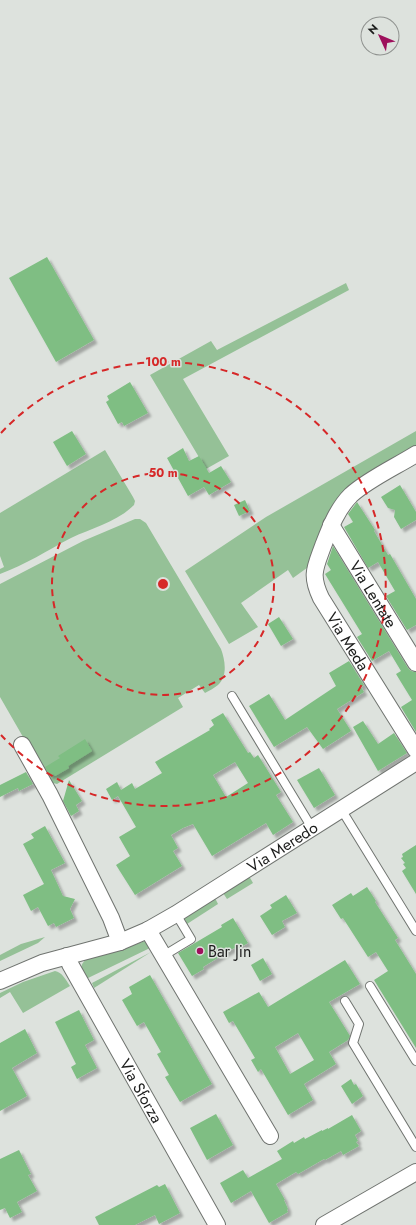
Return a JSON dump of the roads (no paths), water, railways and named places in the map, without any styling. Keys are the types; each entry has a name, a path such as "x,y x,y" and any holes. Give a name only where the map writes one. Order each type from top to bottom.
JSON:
{"street":[{"name":"Via Meda","path":"416,454 359,488 342,506 331,525 314,572 317,590 416,750"},
{"name":"Via Lentate","path":"331,525 416,664"},
{"path":"22,745 50,795 111,918 120,942"},
{"name":"Via Meredo","path":"0,981 29,968 120,942 148,930 176,914 416,762"},
{"path":"148,930 270,1136"},
{"name":"Via Sforza","path":"67,956 70,964 217,1225"},
{"path":"329,1224 416,1172"}],"lane":[{"path":"232,696 312,828"},
{"path":"341,809 416,930"},
{"path":"163,956 191,939 176,914"},
{"path":"370,986 416,1061"},
{"path":"345,1001 359,1024 353,1043 416,1147"}],"place":[{"name":"Bar Jin","path":"200,951"}]}
